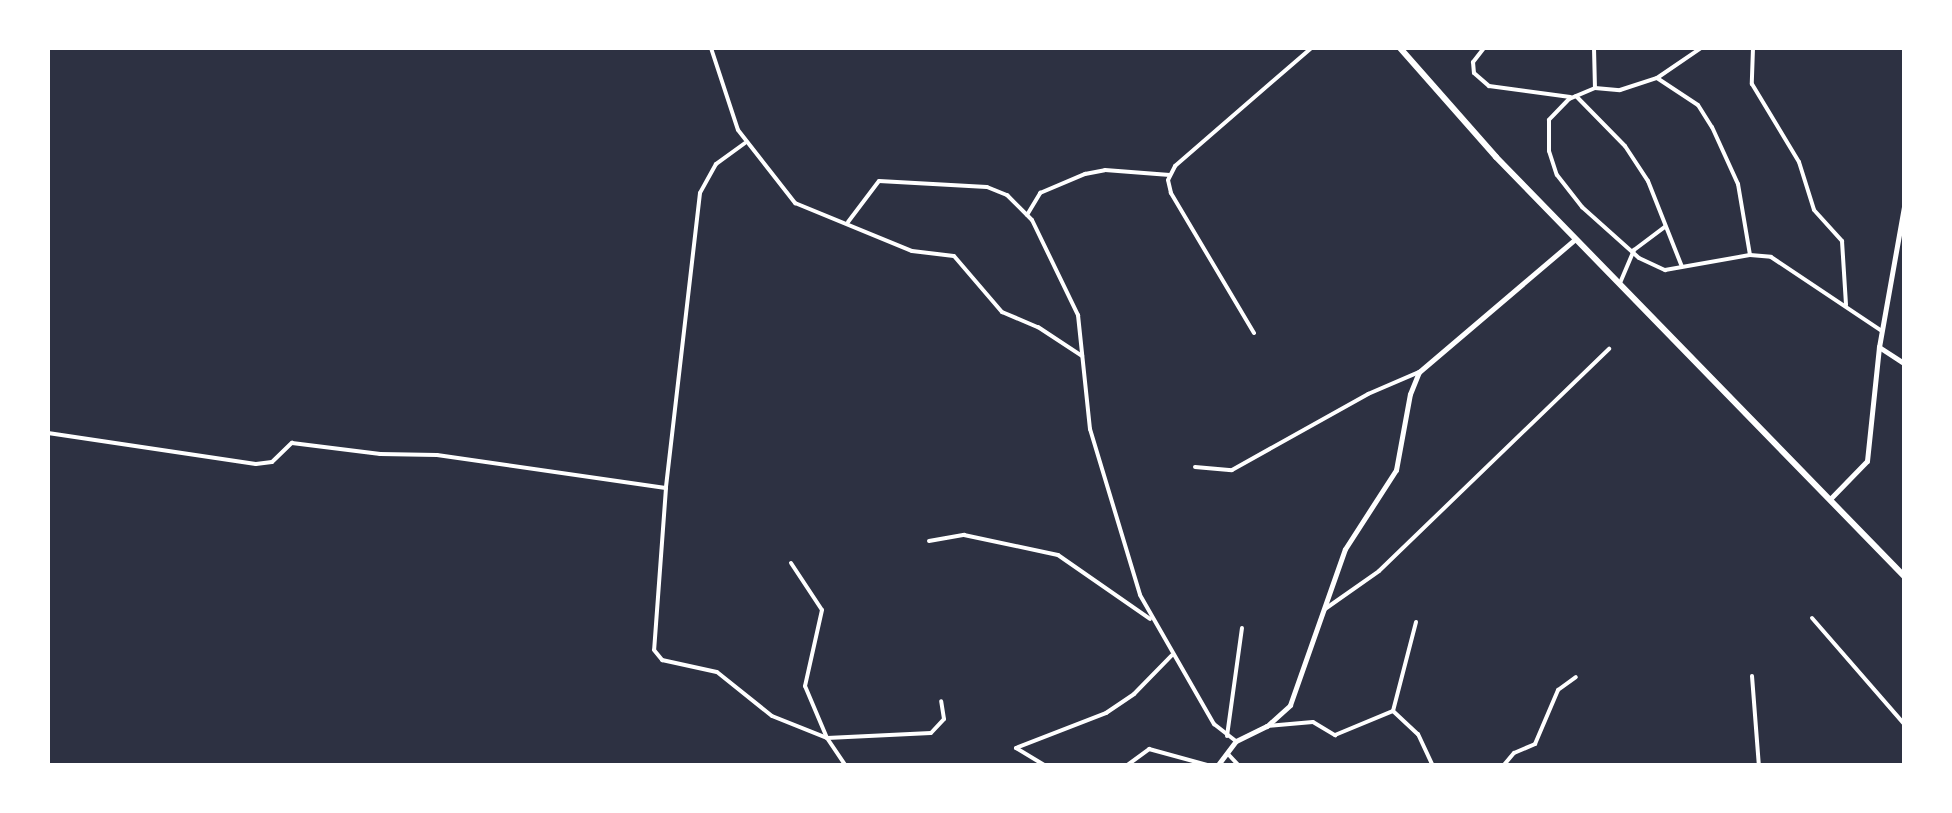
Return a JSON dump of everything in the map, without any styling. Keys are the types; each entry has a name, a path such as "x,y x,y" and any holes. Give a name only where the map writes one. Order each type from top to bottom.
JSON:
{"main road":[{"path":"1400,48 1575,239 1904,576"}],"street":[{"path":"711,48 746,142 795,202 912,251 954,256 1002,312 1038,327 1082,356"},
{"path":"1254,332 1171,193 1170,175 1175,166 1311,48"},
{"path":"1484,48 1473,62 1474,73 1490,86 1574,97 1626,146 1648,180 1682,267"},
{"path":"1594,48 1595,88"},
{"path":"1701,48 1657,78 1620,90 1595,88 1574,97 1549,120 1549,151 1557,175 1582,207 1640,258 1665,270 1750,255 1770,257 1884,332"},
{"path":"1752,48 1752,84 1799,162 1814,210 1842,241 1846,306"},
{"path":"1657,78 1698,105 1712,127 1738,184 1750,255"},
{"path":"746,142 716,164 700,193 666,488 652,640 657,656 709,668 772,716 827,738 930,733 944,719 940,701"},
{"path":"1027,215 1040,193 1085,174 1105,170 1170,175"},
{"path":"848,222 878,181 938,187 972,184 1007,195 1027,215 1074,303 1093,441 1150,618 1214,724 1236,741"},
{"path":"1830,499 1866,461 1879,347 1904,206"},
{"path":"1620,284 1634,250 1666,226"},
{"path":"1195,466 1232,470 1368,394 1419,372 1575,239"},
{"path":"1879,347 1904,363"},
{"path":"1325,610 1380,572 1609,350"},
{"path":"1268,726 1295,696 1345,550 1396,470 1410,394 1419,372"},
{"path":"48,434 256,464 272,462 292,443 380,454 437,455 666,488"},
{"path":"928,541 964,535 1058,555 1150,618"},
{"path":"791,563 822,610 804,686 827,738 846,766"},
{"path":"1812,618 1904,724"},
{"path":"1393,711 1416,622"},
{"path":"1227,736 1242,628"},
{"path":"1046,766 1016,748 1106,713 1134,694 1172,654"},
{"path":"1752,676 1760,766"},
{"path":"1504,766 1514,753 1535,744 1558,690 1576,677"},
{"path":"1126,766 1149,748 1214,766 1236,741 1268,726 1313,722 1335,735 1393,711"},
{"path":"1393,711 1418,734 1433,766"},
{"path":"1227,753 1239,766"}]}
